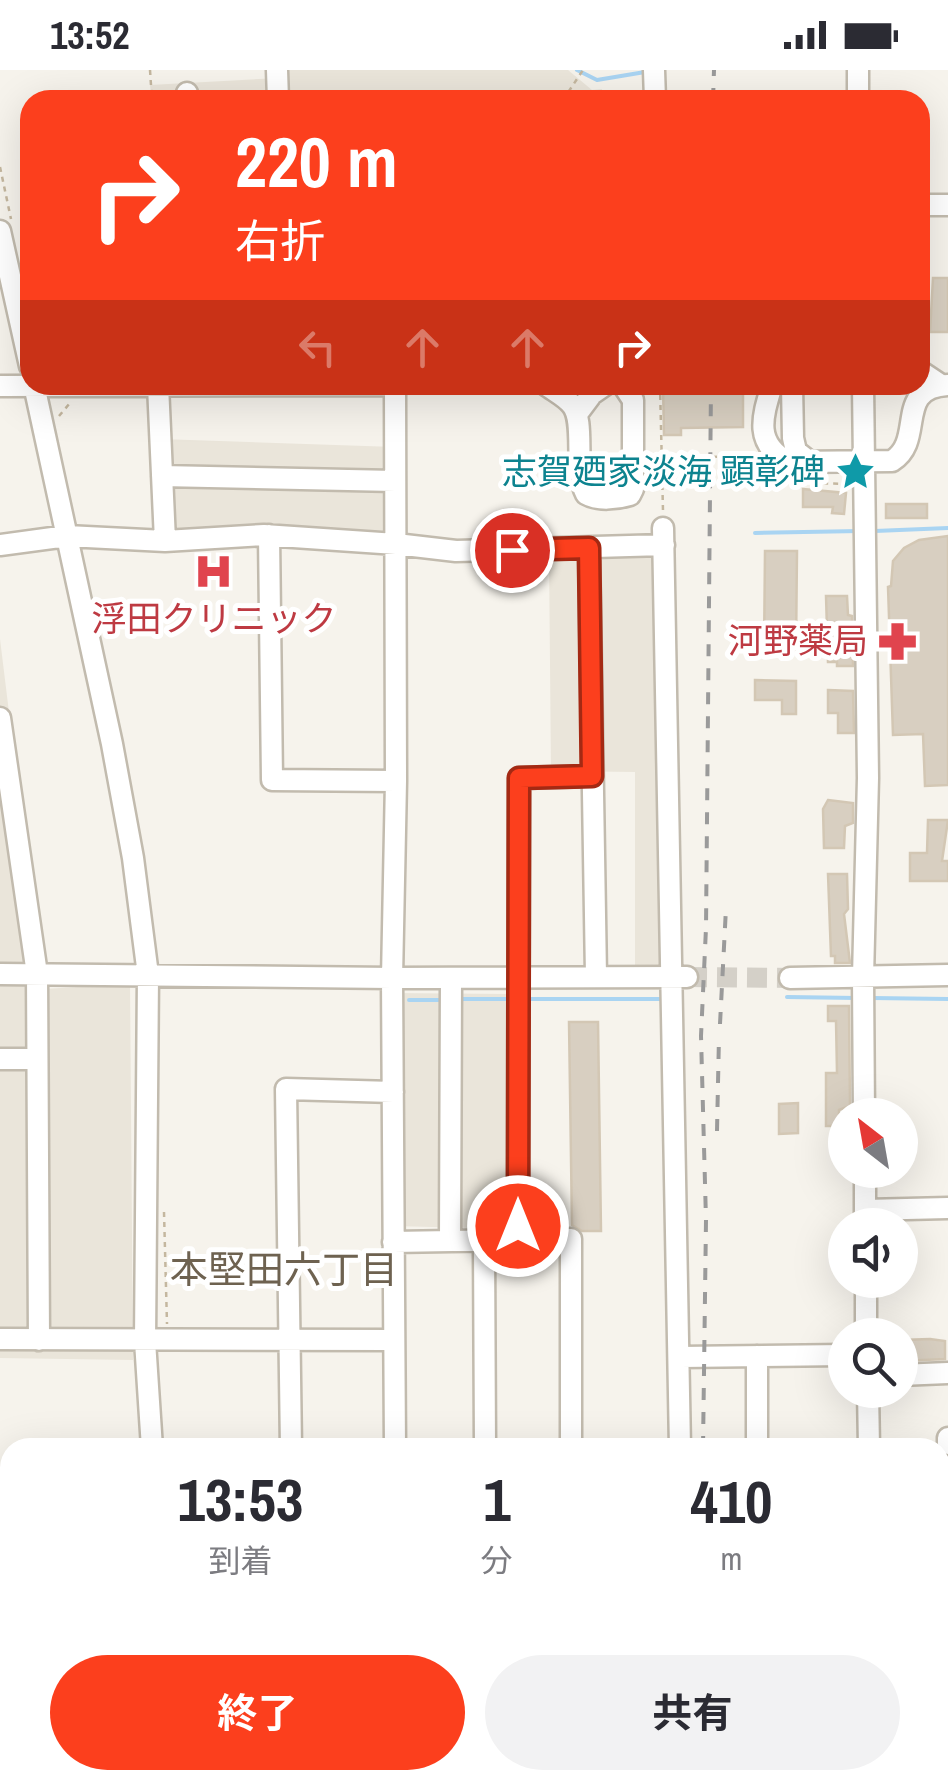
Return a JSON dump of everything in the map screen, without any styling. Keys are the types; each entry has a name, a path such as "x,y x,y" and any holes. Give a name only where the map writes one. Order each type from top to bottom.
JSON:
{"street":[{"path":"0,231 20,321"},
{"path":"36,395 116,763 148,975 146,1341 151,1438"},
{"path":"158,395 164,541"},
{"path":"394,1438 395,395"},
{"path":"559,395 577,414 578,471 586,494 592,498 630,495 634,490 633,400 630,395"},
{"path":"577,414 591,395"},
{"path":"770,395 764,425 766,442 774,454 788,462 892,462 904,454 910,441 914,395"},
{"path":"792,395 792,438 796,451 810,462"},
{"path":"864,395 868,778 864,1098"},
{"path":"912,408 922,395"},
{"path":"162,476 396,481"},
{"path":"0,545 67,536 164,541 270,535 456,552 589,548 664,536 680,976 680,1438"},
{"path":"270,535 272,780 396,781"},
{"path":"589,548 596,976"},
{"path":"0,718 8,816 37,974 39,1340"},
{"path":"518,1226 519,778 592,776"},
{"path":"0,974 680,976"},
{"path":"790,978 863,991 948,975"},
{"path":"450,1241 451,978"},
{"path":"0,1058 36,1058"},
{"path":"291,1438 286,1090 392,1092"},
{"path":"918,1211 948,1208"},
{"path":"394,1242 571,1240 571,1438"},
{"path":"484,1241 485,1438"},
{"path":"0,1340 394,1340"},
{"path":"681,1356 828,1355"},
{"path":"757,1438 758,1356"},
{"path":"918,1374 948,1373"},
{"path":"868,1408 869,1438"}],"path":[{"path":"660,395 664,536"},
{"path":"662,458 756,456"},
{"path":"768,471 784,482 866,484"}],"shaded area":[{"path":"277,70 568,70 592,90 151,90 150,85 277,78"},
{"path":"160,439 395,447 396,544 165,541"},
{"path":"652,552 666,978 635,978 635,772 551,771 549,555"},
{"path":"0,639 43,989 130,984 133,1360 0,1358"},
{"path":"392,993 511,994 513,1229 393,1226"}],"building":[{"path":"933,278 948,278 948,332 930,332"},
{"path":"663,395 743,395 743,427 681,428 681,435 664,435"},
{"path":"803,489 846,493 844,514 832,513 833,507 803,507"},
{"path":"886,504 927,504 927,518 886,518"},
{"path":"948,536 948,785 925,786 923,734 893,735 888,587 893,561 904,548 919,540"},
{"path":"765,551 797,551 796,651 764,651"},
{"path":"826,596 847,596 848,615 852,616 853,666 828,662"},
{"path":"755,680 796,681 796,714 782,714 782,700 755,700"},
{"path":"828,690 853,691 854,733 838,733 838,713 828,713"},
{"path":"828,800 853,803 853,823 845,826 844,848 824,848 823,809"},
{"path":"928,820 948,820 942,861 948,861 948,881 910,881 910,853 927,853"},
{"path":"828,874 847,874 848,909 844,914 850,963 835,963 835,956 831,956"},
{"path":"828,1006 849,1006 850,1098 828,1098 826,1126 826,1073 837,1073 836,1021 828,1021"},
{"path":"569,1022 598,1022 601,1231 582,1231 572,1225"},
{"path":"798,1103 798,1133 779,1134 779,1104"},
{"path":"918,1339 945,1341 945,1359 918,1360"}],"waterway":[{"path":"577,70 597,80 645,72"},
{"path":"875,531 948,528"},
{"path":"755,533 860,531"},
{"path":"787,997 857,998"},
{"path":"872,998 948,999"},
{"path":"459,999 509,999"},
{"path":"524,999 660,999"},
{"path":"409,1000 444,1000"}],"tunnel":[{"path":"687,977 790,978"}],"railway":[{"path":"713,90 714,70"},
{"path":"703,1438 706,1220 701,1036 706,928 711,395"},
{"path":"720,1024 726,908"},
{"path":"717,1131 719,1036"}],"place":[{"name":"志賀廼家淡海 顕彰碑","path":"855,472"},
{"name":"浮田クリニック","path":"214,572"},
{"name":"河野薬局","path":"898,641"}],"district":[{"name":"本堅田六丁目","path":"284,1270"}],"route":[{"path":"512,550 589,548 592,776 519,778 518,1226"}]}
